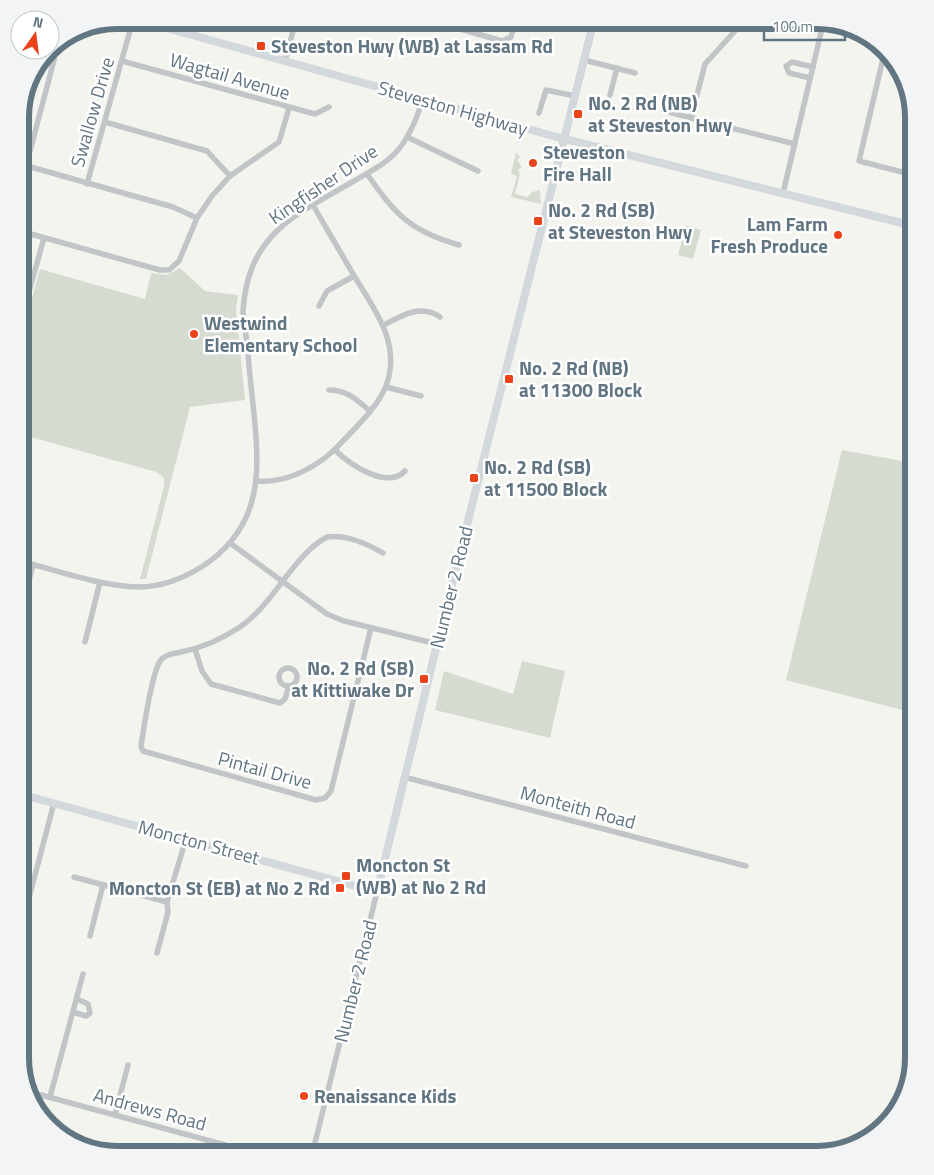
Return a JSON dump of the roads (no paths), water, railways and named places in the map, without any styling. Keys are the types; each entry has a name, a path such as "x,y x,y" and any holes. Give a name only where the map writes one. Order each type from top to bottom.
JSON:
{"street":[{"name":"Swallow Drive","path":"87,184 131,29"},
{"name":"Steveston Highway","path":"170,29 565,139 905,224"},
{"path":"285,61 294,29"},
{"path":"463,29 500,40 509,39 513,29"},
{"name":"Number 2 Road","path":"314,1146 436,644 592,29"},
{"path":"691,118 705,64 737,29"},
{"path":"782,193 822,29"},
{"path":"882,57 858,161 905,172"},
{"path":"29,145 54,60"},
{"path":"584,60 635,73"},
{"name":"Wagtail Avenue","path":"122,61 288,108 315,114 329,107"},
{"path":"810,78 789,72 786,68 792,62 813,67"},
{"path":"610,96 617,68"},
{"path":"539,112 546,90 575,96"},
{"name":"Kingfisher Drive","path":"29,563 100,582 141,587 173,581 190,574 213,560 230,543 248,511 257,481 255,423 243,312 244,289 251,266 264,244 282,225 387,161 407,137 423,99"},
{"path":"693,108 671,102 667,106 667,111 795,144"},
{"path":"29,234 160,270 169,270 178,261 197,218 212,196 230,176 279,142 288,108"},
{"path":"105,122 207,151 230,176"},
{"path":"407,137 478,171"},
{"path":"29,167 173,207 197,218"},
{"path":"367,174 390,207 407,222 432,236 459,245"},
{"path":"257,481 281,478 306,470 335,450 370,411 386,387 390,357 384,325 313,205"},
{"path":"29,291 44,238"},
{"path":"319,306 327,292 354,276"},
{"path":"384,325 404,314 420,310 432,311 440,317"},
{"path":"386,387 421,396"},
{"path":"329,390 338,390 350,394 370,411"},
{"path":"335,450 349,462 370,473 392,478 398,477 405,472"},
{"path":"289,686 285,699 280,703 217,687 206,680 195,649 227,635 242,625 263,607 297,564 327,536 337,536 364,543 383,553"},
{"path":"230,543 327,614 371,628 436,644"},
{"path":"29,580 33,564"},
{"path":"85,642 100,582"},
{"name":"Pintail Drive","path":"195,649 171,654 161,660 149,703 141,746 142,751 316,800 325,798 331,791 371,628"},
{"name":"Monteith Road","path":"404,778 746,866"},
{"name":"Moncton Street","path":"29,796 377,892"},
{"path":"29,898 54,803"},
{"path":"158,953 168,912 167,902 186,839"},
{"path":"74,877 167,902"},
{"path":"90,936 102,885"},
{"path":"50,1097 83,974"},
{"path":"73,1012 81,1015 90,1013 88,1004 77,999"},
{"path":"115,1115 128,1065"},
{"name":"Andrews Road","path":"36,1094 229,1146"}],"place":[{"name":"Steveston Hwy (WB) at Lassam Rd","path":"261,46"},
{"name":"No. 2 Rd (NB) at Steveston Hwy","path":"578,114"},
{"name":"Steveston Fire Hall","path":"533,163"},
{"name":"No. 2 Rd (SB) at Steveston Hwy","path":"538,221"},
{"name":"Lam Farm Fresh Produce","path":"838,235"},
{"name":"Westwind Elementary School","path":"194,334"},
{"name":"No. 2 Rd (NB) at 11300 Block","path":"509,379"},
{"name":"No. 2 Rd (SB) at 11500 Block","path":"474,478"},
{"name":"No. 2 Rd (SB) at Kittiwake Dr","path":"424,679"},
{"name":"Moncton St (WB) at No 2 Rd","path":"346,876"},
{"name":"Moncton St (EB) at No 2 Rd","path":"340,888"},
{"name":"Renaissance Kids","path":"304,1096"}]}
